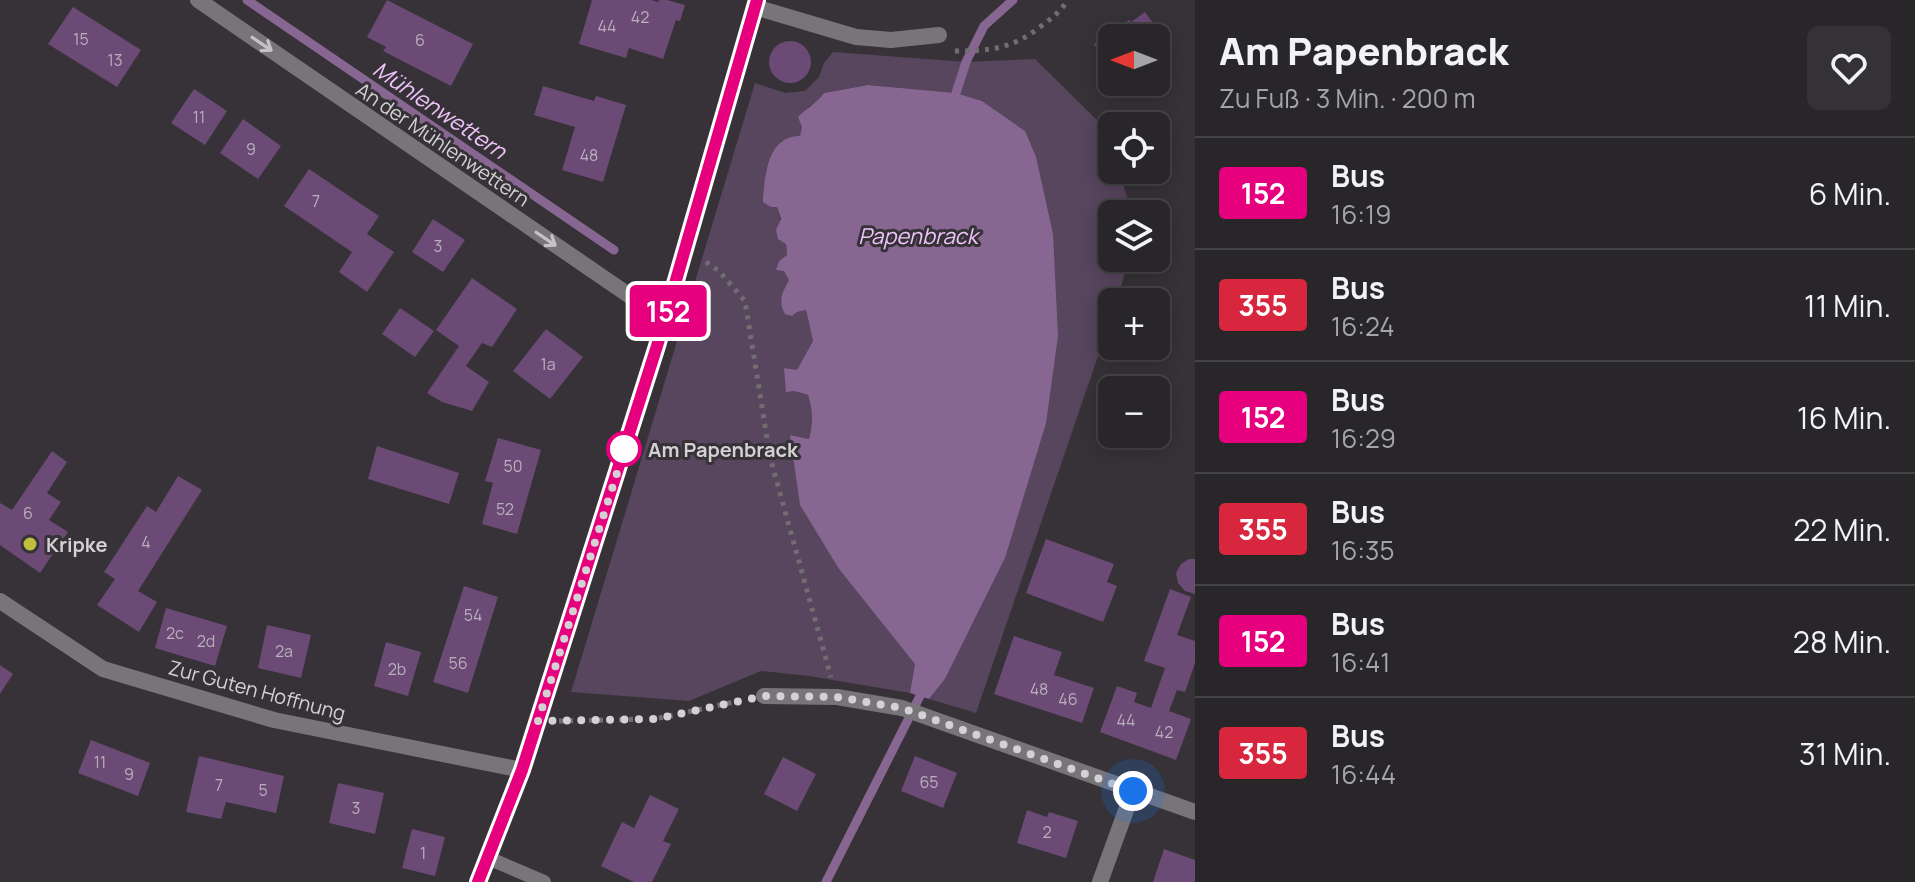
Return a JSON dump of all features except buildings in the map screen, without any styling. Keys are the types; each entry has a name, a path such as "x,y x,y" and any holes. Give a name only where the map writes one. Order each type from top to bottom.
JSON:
{"street":[{"name":"An der Mühlenwettern","path":"198,0 665,320"},
{"path":"478,882 522,770 665,320 756,3 856,37 891,40 939,35"},
{"name":"Zur Guten Hoffnung","path":"0,601 103,669 274,720 522,770"},
{"path":"764,696 837,697 902,708 1195,812"},
{"path":"1100,882 1133,791"}],"lane":[{"path":"488,858 544,882"}],"path":[{"path":"951,51 985,51 1005,47 1029,36 1061,11 1068,0"},
{"path":"687,247 719,271 745,301 770,457 837,697"},
{"path":"538,721 655,719 764,696"}],"shaded area":[{"path":"833,52 966,62 1035,59 1098,121 1098,184 1123,184 1128,200 1098,200 1098,272 1125,272 1121,288 1098,288 1098,356 976,713 929,699 945,679 1005,558 1025,131 982,101 956,93 868,85 824,93 817,103 808,107 777,207 787,255 779,261 777,270 784,270 789,280 784,289 797,312 806,310 813,341 797,371 784,368 794,391 808,395 812,412 809,439 791,435 839,569 916,664 910,693 761,671 689,701 571,692 755,83 785,93 805,91 819,77 824,63"}],"water":[{"name":"Papenbrack","path":"868,85 956,93 982,101 1025,131 1036,157 1053,234 1058,336 1046,423 1005,558 945,679 929,699 910,693 915,664 839,569 800,505 790,435 809,439 812,412 808,395 786,392 784,368 797,370 813,341 806,310 792,316 783,310 782,297 789,280 784,271 776,270 779,261 787,255 786,244 778,239 776,230 781,219 777,207 763,202 770,159 781,143 800,136 802,127 798,117 824,93"}],"waterway":[{"name":"Mühlenwettern","path":"247,0 614,250"},
{"path":"956,93 966,62 984,26 1013,0"},
{"path":"826,882 920,696"}],"bus line":[{"name":"152","path":"478,882 522,770 657,346 757,0"}],"place":[{"name":"Am Papenbrack","path":"624,449"},
{"name":"Kripke","path":"30,544"}],"route":[{"path":"624,449 538,721 655,719 764,696 837,697 902,708 1133,791"}]}
